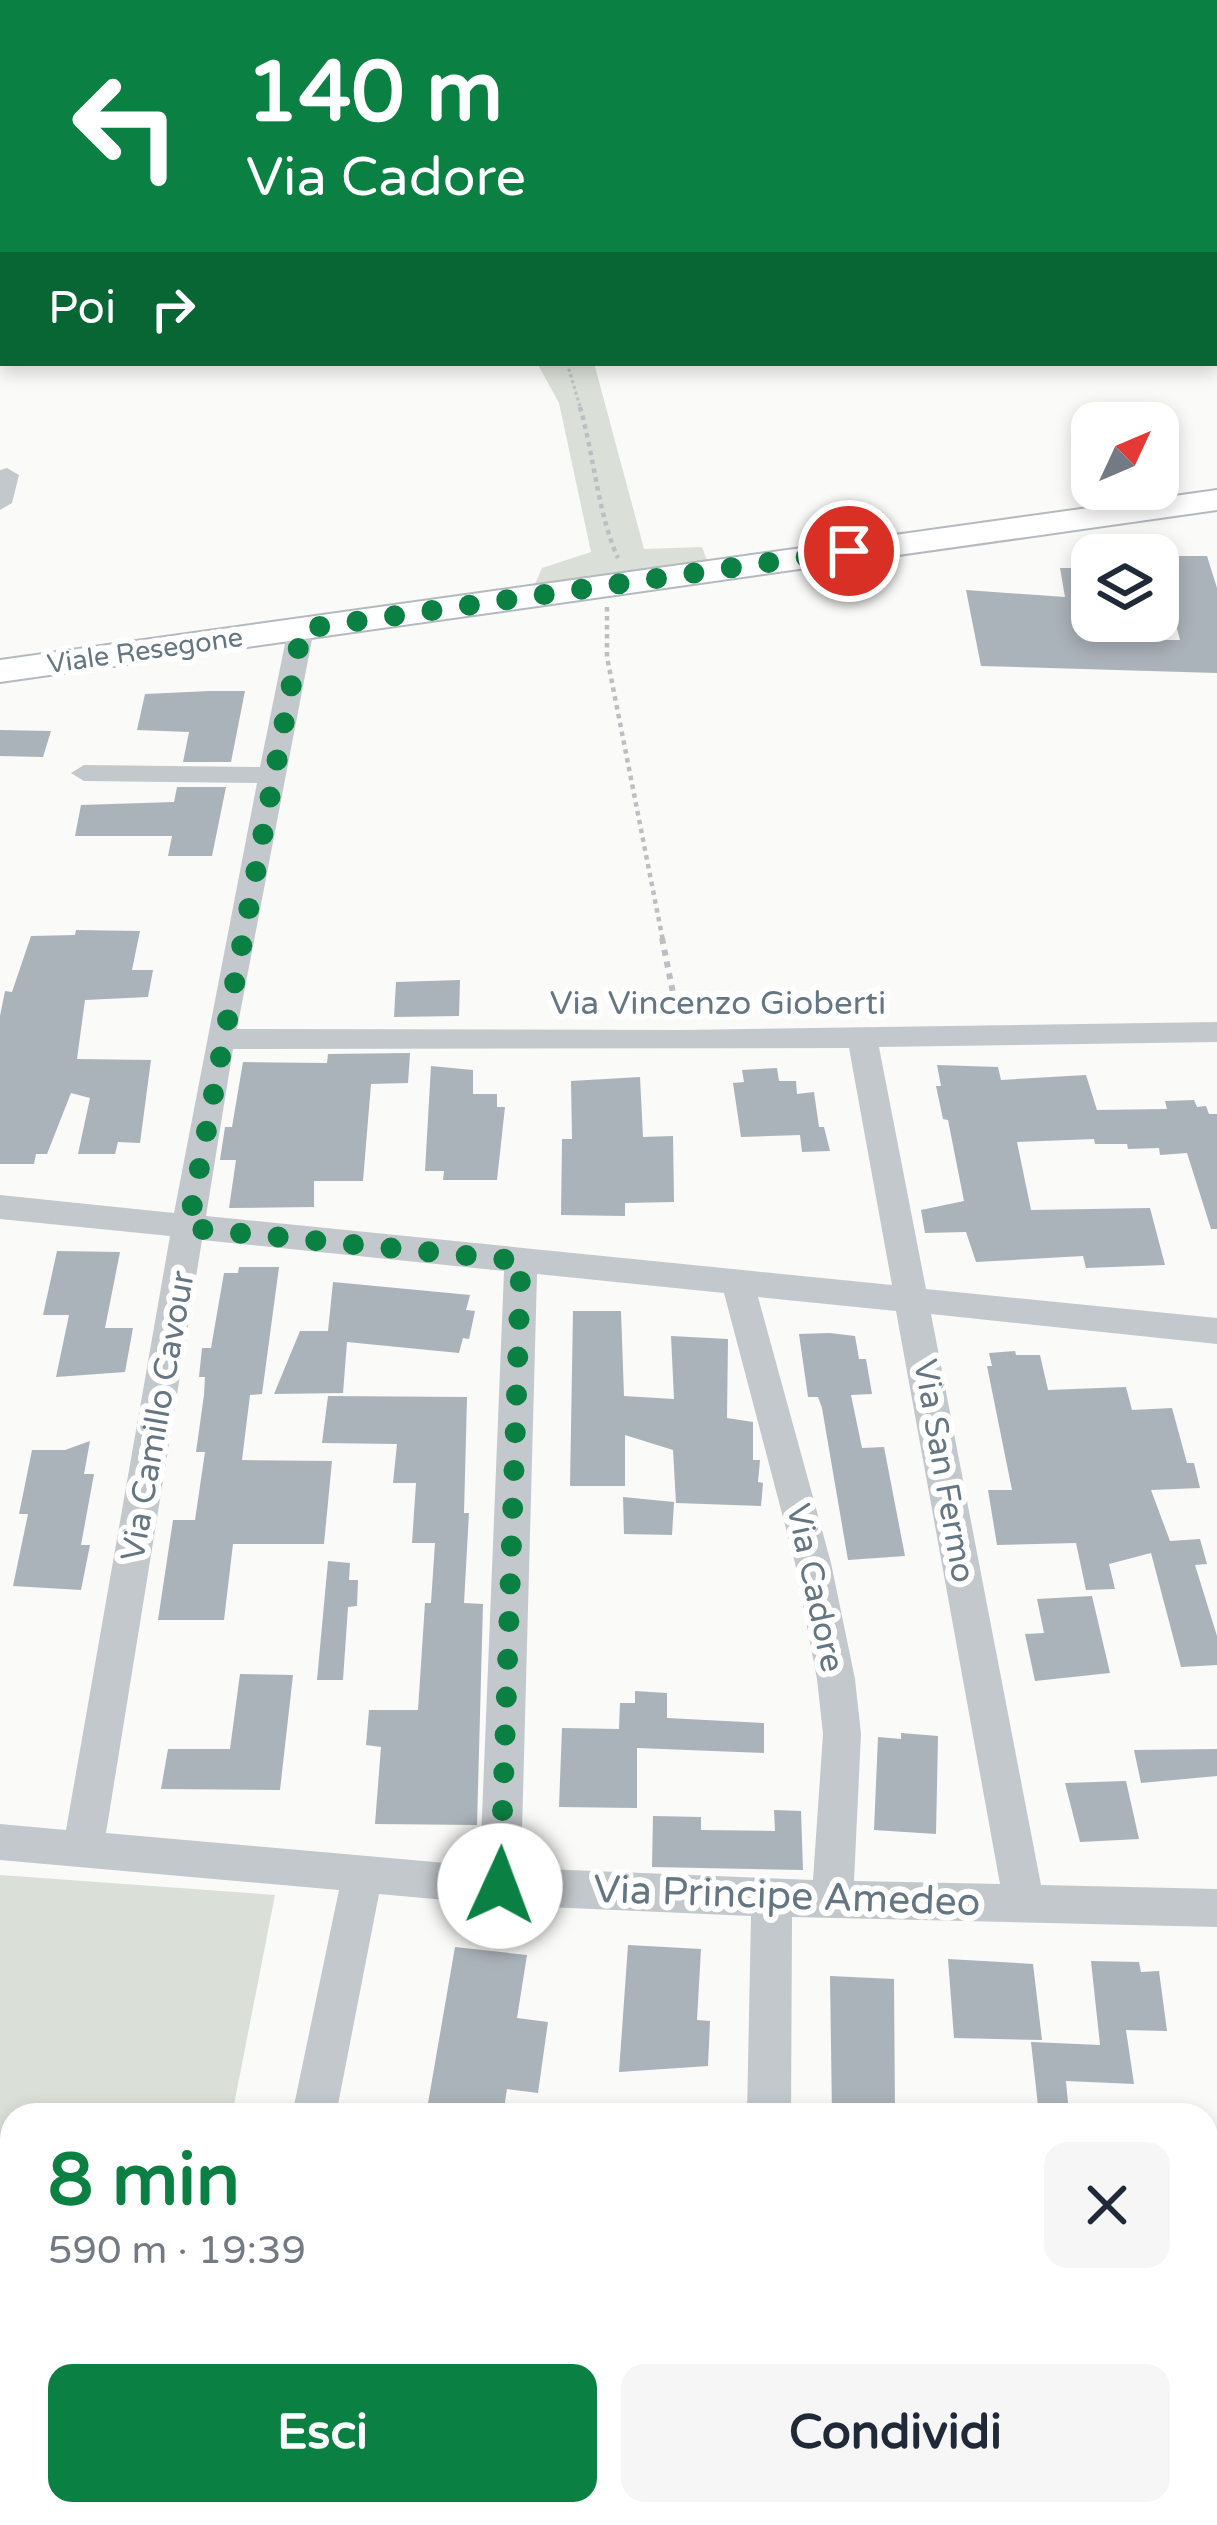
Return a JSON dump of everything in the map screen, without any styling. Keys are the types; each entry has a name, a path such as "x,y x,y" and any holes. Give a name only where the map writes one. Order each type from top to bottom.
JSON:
{"street":[{"path":"0,503 8,475"},
{"name":"Viale Resegone","path":"0,671 1217,500"},
{"name":"Via Camillo Cavour","path":"82,1849 220,1039 302,629"},
{"path":"84,773 273,775"},
{"name":"Via Vincenzo Gioberti","path":"220,1039 682,1040 1217,1032"},
{"name":"Via San Fermo","path":"862,1038 1024,1904"},
{"path":"0,1207 1212,1330 1217,1364"},
{"path":"500,1886 521,1261"},
{"name":"Via Cadore","path":"738,1284 809,1545 836,1679 842,1734 832,1900"},
{"name":"Via Principe Amedeo","path":"0,1842 363,1870 500,1886 832,1900 1217,1908"},
{"path":"316,2103 363,1870"},
{"path":"769,2103 772,1898"}],"path":[{"path":"568,366 597,466 618,584 607,657 682,1040"}],"shaded area":[{"path":"539,366 595,366 644,549 702,547 707,560 535,584 542,568 591,552 559,403"},
{"path":"0,1875 275,1895 234,2103 0,2103"}],"building":[{"path":"1179,556 1207,556 1217,588 1217,673 981,666 966,590 1065,597 1060,568 1071,568 1071,642 1180,640"},
{"path":"245,691 231,762 183,762 189,732 137,730 145,694"},
{"path":"0,730 51,731 43,757 0,756"},
{"path":"177,787 226,787 212,856 168,856 172,836 75,836 81,805 174,802"},
{"path":"76,930 140,931 132,970 153,970 148,997 85,1000 77,1059 151,1060 140,1143 118,1142 115,1154 78,1154 90,1098 71,1093 47,1154 36,1154 34,1164 0,1164 0,1016 5,991 12,992 31,936 75,935"},
{"path":"460,980 459,1016 394,1017 396,982"},
{"path":"410,1053 408,1083 371,1084 363,1181 314,1181 314,1207 229,1208 236,1160 220,1160 225,1127 232,1127 243,1062 327,1063 328,1054"},
{"path":"937,1065 998,1067 1001,1080 1086,1075 1097,1110 1167,1109 1165,1101 1194,1100 1197,1107 1206,1106 1209,1114 1217,1114 1217,1229 1211,1229 1187,1153 1160,1155 1159,1148 1128,1149 1127,1144 1095,1144 1094,1139 1017,1142 1031,1210 1150,1208 1165,1265 1086,1268 1083,1256 976,1262 966,1232 925,1233 921,1210 964,1201 948,1120 943,1119 936,1086 941,1086"},
{"path":"431,1066 473,1070 473,1094 497,1094 497,1107 505,1107 497,1180 443,1180 444,1171 425,1171"},
{"path":"777,1068 779,1081 796,1081 797,1094 814,1092 819,1127 824,1127 830,1151 802,1152 800,1135 741,1137 733,1083 744,1082 742,1070"},
{"path":"640,1077 643,1137 673,1136 674,1202 625,1203 625,1216 561,1215 562,1139 572,1139 571,1081"},
{"path":"57,1251 120,1252 105,1328 133,1328 125,1372 56,1377 69,1315 43,1315"},
{"path":"239,1267 279,1267 262,1394 250,1395 242,1460 332,1461 324,1544 233,1544 224,1620 158,1620 173,1520 195,1520 205,1452 196,1452 204,1395 205,1377 199,1377 202,1348 211,1348 224,1273 238,1273"},
{"path":"333,1282 470,1295 466,1310 475,1311 469,1339 463,1338 459,1353 347,1342 343,1393 274,1394 300,1331 328,1331"},
{"path":"573,1311 621,1311 624,1396 674,1399 671,1336 728,1339 727,1418 753,1422 753,1460 760,1460 758,1482 763,1483 761,1506 676,1503 673,1450 625,1435 625,1486 570,1486"},
{"path":"799,1334 855,1336 859,1359 866,1359 872,1394 851,1395 862,1448 884,1447 905,1556 848,1560 822,1408 818,1397 808,1397"},
{"path":"1015,1351 1016,1355 1040,1355 1048,1390 1126,1387 1132,1410 1172,1408 1187,1463 1194,1463 1200,1488 1151,1490 1170,1541 1200,1539 1207,1564 1195,1565 1217,1636 1217,1665 1181,1667 1151,1553 1109,1564 1115,1589 1086,1590 1076,1543 997,1545 988,1490 1012,1490 987,1366 992,1366 989,1353"},
{"path":"328,1396 467,1397 464,1513 469,1513 464,1603 483,1604 477,1825 375,1824 381,1747 366,1745 369,1710 418,1710 425,1603 431,1603 435,1543 412,1543 416,1483 393,1483 397,1444 322,1443"},
{"path":"90,1441 84,1474 94,1474 81,1545 90,1545 81,1590 13,1586 28,1514 19,1514 32,1450 65,1450"},
{"path":"623,1497 674,1502 672,1535 624,1534"},
{"path":"328,1561 350,1563 349,1580 358,1580 357,1606 348,1607 343,1680 317,1680"},
{"path":"1092,1596 1110,1673 1035,1681 1025,1634 1044,1633 1037,1599"},
{"path":"240,1674 293,1675 280,1790 161,1789 168,1749 230,1749"},
{"path":"635,1691 667,1693 667,1718 764,1723 764,1753 637,1748 637,1808 559,1807 562,1728 619,1729 620,1703 635,1703"},
{"path":"901,1733 938,1736 936,1834 874,1830 878,1737 901,1739"},
{"path":"1217,1749 1217,1776 1141,1783 1134,1750"},
{"path":"1126,1781 1139,1839 1080,1842 1065,1783"},
{"path":"774,1810 801,1811 803,1870 652,1867 653,1816 701,1817 701,1830 775,1831"},
{"path":"628,1945 701,1949 697,2020 710,2021 708,2066 619,2072"},
{"path":"455,1947 527,1955 517,2018 548,2022 538,2093 507,2089 505,2103 428,2103"},
{"path":"948,1959 1033,1964 1042,2040 954,2038"},
{"path":"1091,1961 1139,1962 1141,1972 1159,1971 1167,2031 1126,2030 1134,2084 1066,2081 1068,2103 1038,2103 1031,2042 1100,2045"},
{"path":"830,1976 894,1979 895,2103 832,2103"}],"route":[{"path":"500,1886 521,1261 188,1228 220,1039 302,629 849,551"}]}
